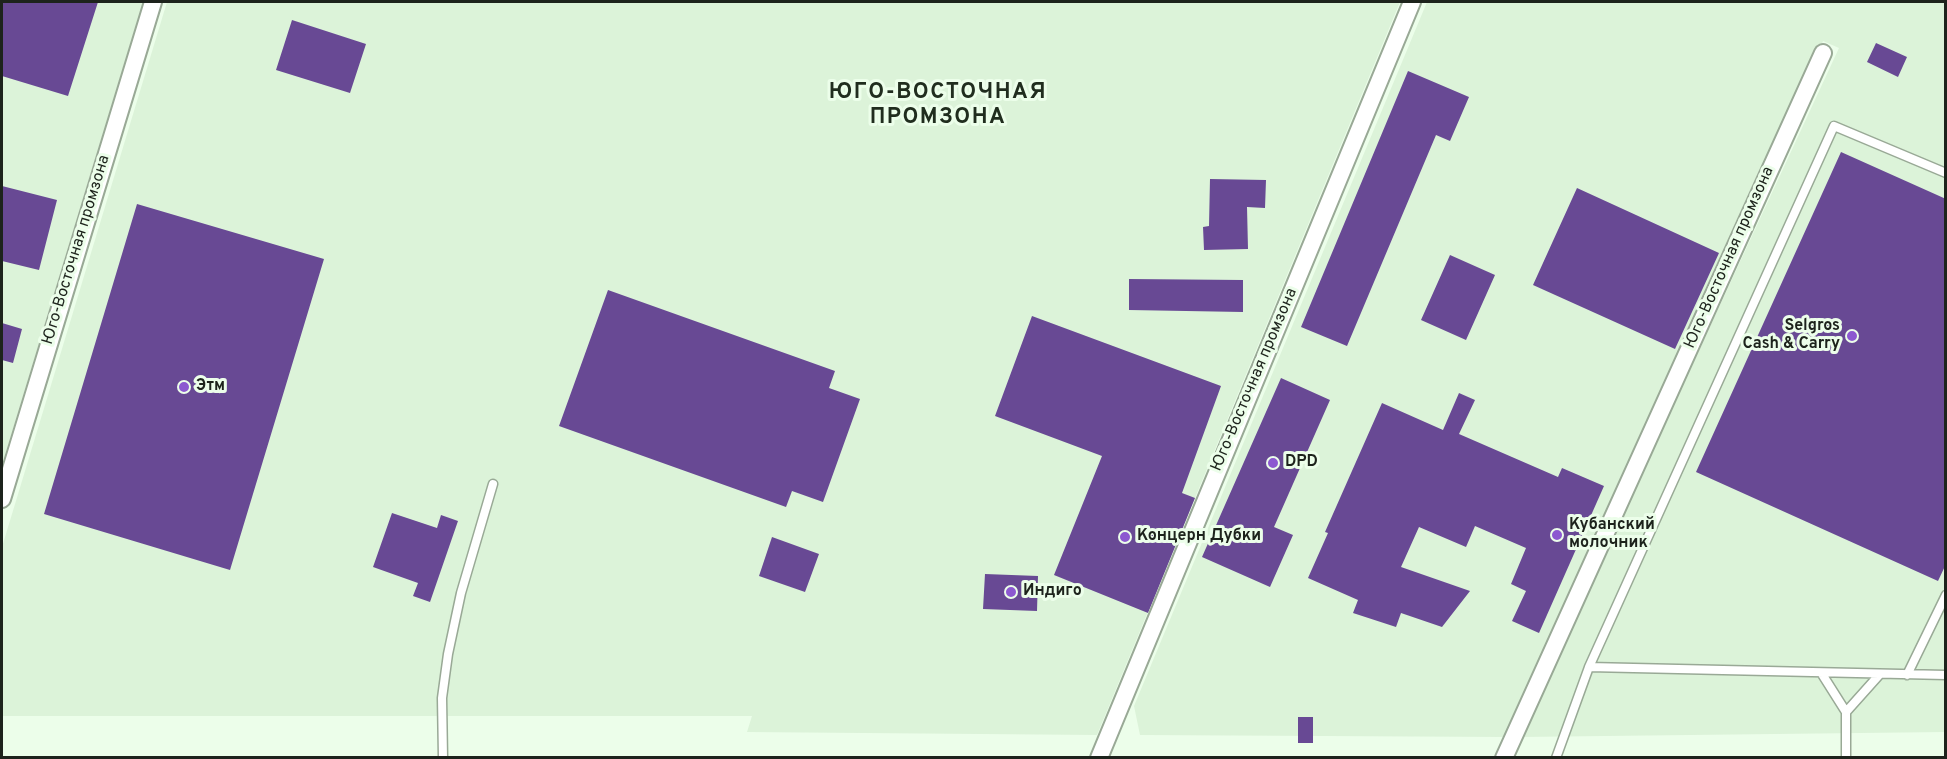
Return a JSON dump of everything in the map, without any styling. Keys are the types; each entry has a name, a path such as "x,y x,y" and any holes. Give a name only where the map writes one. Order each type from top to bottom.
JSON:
{"street":[{"name":"Юго-Восточная промзона","path":"2,499 153,2"},
{"name":"Юго-Восточная промзона","path":"1099,758 1412,2"},
{"name":"Юго-Восточная промзона","path":"1504,758 1823,53"}],"lane":[{"path":"1556,758 1589,667 1834,126 1946,173"},
{"path":"443,758 442,698 448,654 461,593 493,484"},
{"path":"1907,675 1946,595"},
{"path":"1589,667 1946,675"},
{"path":"1822,674 1846,712 1846,758"},
{"path":"1846,712 1880,674"}],"shaded area":[{"path":"2,2 143,2 2,465"},
{"path":"167,2 1400,2 1097,735 747,732 752,716 2,716 2,547"},
{"path":"1427,2 1945,2 1945,732 1520,737 1839,48 1823,41 1506,737 1140,735 1134,706"}],"building":[{"path":"3,2 98,2 68,96 2,76"},
{"path":"292,20 366,44 350,93 276,70"},
{"path":"1876,43 1907,57 1898,77 1867,62"},
{"path":"1408,71 1469,97 1450,141 1436,135 1347,346 1301,327"},
{"name":"Selgros Cash & Carry","path":"1841,152 1946,199 1946,564 1938,581 1696,472"},
{"path":"1210,179 1266,180 1265,208 1247,207 1248,249 1204,250 1203,227 1209,226"},
{"path":"2,186 57,200 39,270 2,261"},
{"path":"1577,188 1719,253 1675,349 1533,285"},
{"name":"Этм","path":"137,204 324,259 230,570 44,514"},
{"path":"1450,255 1495,275 1466,340 1421,320"},
{"path":"1129,279 1243,280 1243,312 1129,310"},
{"path":"608,290 835,371 829,388 860,399 823,502 792,491 786,507 559,426"},
{"path":"1032,316 1221,386 1182,493 1195,498 1148,613 1054,575 1102,456 995,416"},
{"path":"2,323 22,329 13,363 2,360"},
{"name":"DPD","path":"1281,378 1330,400 1274,527 1293,535 1270,587 1202,557"},
{"path":"1459,393 1475,400 1459,434 1558,477 1562,468 1604,486 1539,633 1512,621 1526,591 1511,584 1526,548 1475,526 1466,547 1419,527 1401,567 1470,591 1442,627 1401,613 1396,627 1353,613 1358,600 1308,578 1328,533 1325,532 1382,403 1443,430"},
{"path":"392,513 437,528 441,515 458,521 430,602 413,596 418,583 373,567"},
{"path":"772,537 819,554 805,592 759,576"},
{"name":"Индиго","path":"985,574 1038,576 1037,611 983,609"},
{"path":"1298,717 1313,717 1313,743 1298,743"}],"place":[{"name":"Selgros Cash & Carry","path":"1852,336"},
{"name":"Этм","path":"184,387"},
{"name":"DPD","path":"1273,463"},
{"name":"Кубанский молочник","path":"1557,535"},
{"name":"Концерн Дубки","path":"1125,537"},
{"name":"Индиго","path":"1011,592"}],"district":[{"name":"ЮГО-ВОСТОЧНАЯ ПРОМЗОНА","path":"938,106"}]}
